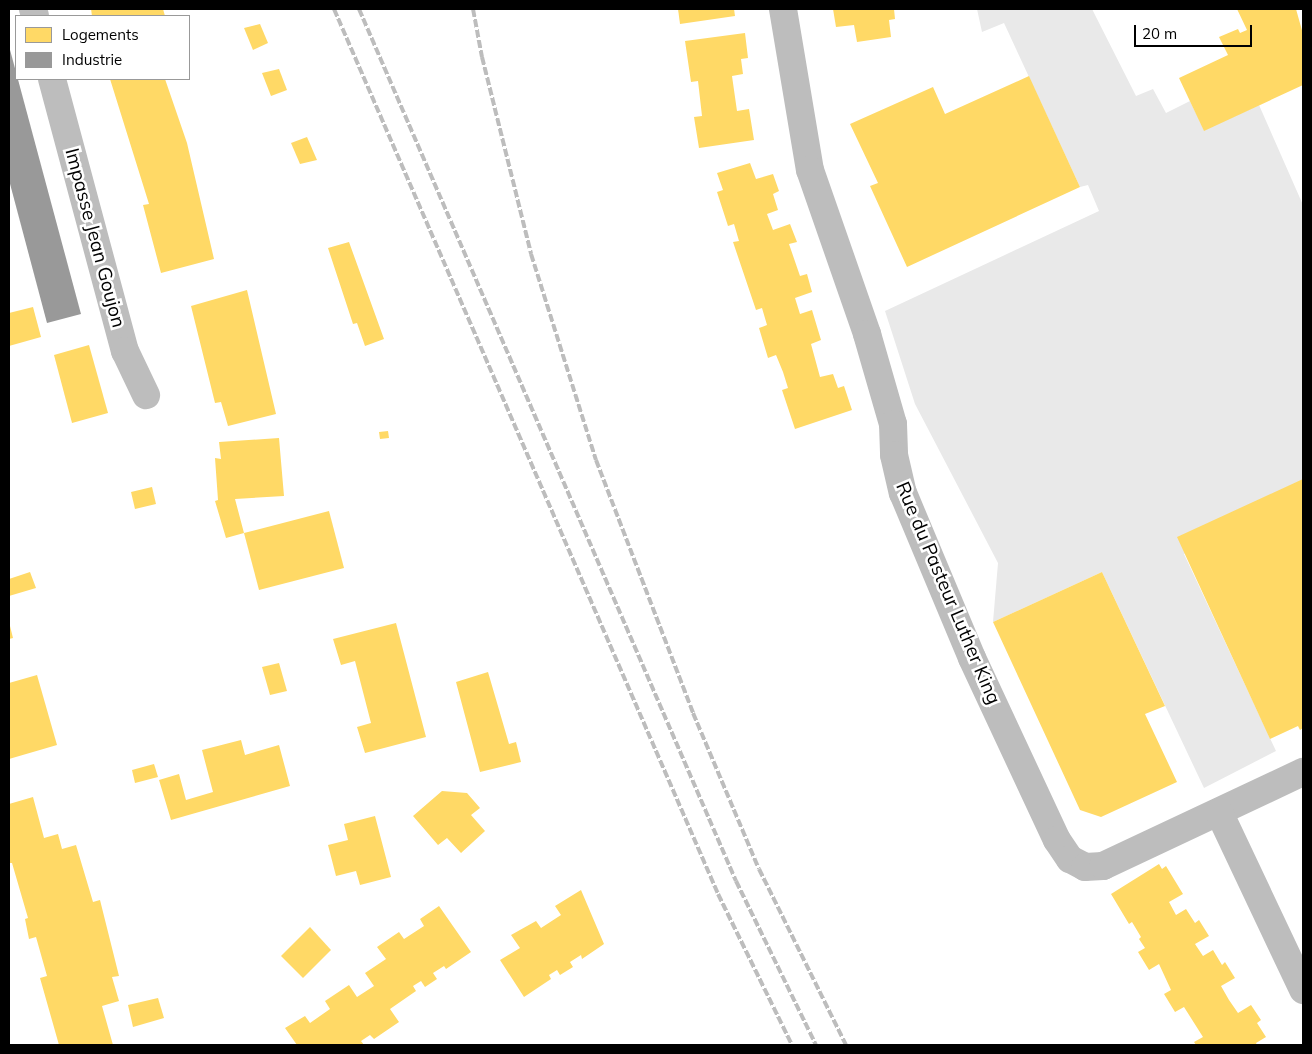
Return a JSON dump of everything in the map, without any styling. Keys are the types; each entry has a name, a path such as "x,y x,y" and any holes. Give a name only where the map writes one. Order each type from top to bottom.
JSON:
{"street":[{"name":"Rue du Pasteur Luther King","path":"783,9 810,170 878,370 893,424 894,455 903,493 972,658 1057,840 1070,859 1085,868 1103,866 1303,772"},
{"name":"Impasse Jean Goujon","path":"52,80 125,351 146,395"},
{"path":"1219,812 1303,990"}],"shaded area":[{"path":"977,9 1092,9 1136,96 1153,89 1166,113 1190,101 1204,130 1259,105 1303,205 1303,561 1280,510 1184,554 1276,751 1204,788 1102,572 993,622 998,563 915,404 885,311 1099,211 1088,185 1080,187 1004,23 982,32"}],"building: Logements":[{"path":"91,9 163,9 165,15 92,15"},
{"path":"678,9 734,9 735,16 680,24"},
{"path":"833,9 894,9 895,19 889,20 891,37 857,42 854,25 836,27"},
{"path":"1237,9 1296,9 1303,34 1303,85 1204,131 1179,78 1228,55 1219,37 1238,29 1240,33 1247,30"},
{"path":"260,24 268,43 253,50 244,28"},
{"path":"745,33 748,58 741,59 743,74 732,76 737,111 749,109 754,140 699,148 694,117 702,116 698,81 691,82 685,41"},
{"path":"279,69 287,90 271,96 262,73"},
{"path":"1029,76 1080,187 907,267 870,186 878,183 850,124 933,87 945,114"},
{"path":"110,80 165,80 187,143 214,259 161,273 143,205 149,204"},
{"path":"307,137 317,160 300,164 291,143"},
{"path":"750,163 756,179 773,174 779,191 773,194 778,210 767,214 773,230 790,224 797,242 789,244 800,276 807,274 812,292 795,298 800,314 812,310 821,340 811,344 820,377 833,374 838,388 844,386 852,410 795,429 782,390 788,388 783,372 776,355 768,358 759,328 767,325 762,308 756,310 733,242 739,241 734,224 728,226 717,192 723,190 717,173"},
{"path":"349,242 384,339 365,346 357,323 353,324 328,248"},
{"path":"247,290 276,414 228,426 221,402 215,403 191,306"},
{"path":"33,307 41,337 9,346 9,313"},
{"path":"89,345 108,413 72,423 54,355"},
{"path":"388,431 389,438 380,439 379,432"},
{"path":"279,438 284,496 235,499 244,533 226,538 215,501 218,500 215,458 221,459 219,442"},
{"path":"1303,479 1303,728 1300,730 1298,726 1270,739 1177,537"},
{"path":"152,487 156,504 135,509 131,492"},
{"path":"329,511 344,568 259,590 244,533"},
{"path":"30,572 36,588 9,596 9,579"},
{"path":"1102,572 1165,706 1145,714 1177,782 1101,817 1080,810 993,622"},
{"path":"9,622 13,638 9,639"},
{"path":"396,623 426,737 365,753 357,727 371,723 355,661 341,665 333,639"},
{"path":"279,663 287,691 270,695 262,667"},
{"path":"488,672 509,744 516,742 521,762 480,772 456,682"},
{"path":"37,675 57,745 9,759 9,683"},
{"path":"241,740 245,755 279,745 290,786 171,820 159,780 179,774 186,800 213,792 202,750"},
{"path":"154,764 158,777 135,783 132,770"},
{"path":"442,791 467,793 480,808 471,815 485,831 461,853 447,838 438,845 413,816"},
{"path":"33,797 44,838 58,834 62,849 76,845 93,902 100,900 119,976 112,977 119,1001 102,1006 113,1045 59,1045 40,978 47,976 36,937 29,939 25,919 28,918 12,863 9,863 9,804"},
{"path":"375,816 391,877 360,885 356,871 336,876 328,845 348,840 344,824"},
{"path":"1159,864 1162,869 1166,866 1183,894 1169,902 1176,915 1186,909 1195,923 1199,920 1209,936 1195,944 1203,956 1213,950 1222,965 1225,962 1235,978 1221,986 1229,1000 1238,1013 1251,1005 1261,1020 1257,1023 1266,1037 1256,1043 1257,1045 1196,1045 1194,1042 1203,1037 1184,1007 1175,1012 1164,994 1171,990 1159,964 1149,970 1138,952 1145,948 1139,939 1141,937 1132,922 1129,924 1111,894"},
{"path":"581,890 604,944 582,959 581,955 570,962 573,967 560,975 557,970 549,975 551,979 524,997 500,960 520,948 511,935 536,921 541,928 561,915 555,906"},
{"path":"439,906 471,952 446,969 444,966 433,973 437,979 425,987 421,981 413,986 416,991 390,1009 399,1022 374,1039 370,1035 361,1041 364,1045 297,1045 285,1028 305,1016 310,1023 330,1009 325,1001 349,985 357,997 374,986 365,973 386,959 377,947 399,932 404,939 424,926 420,919"},
{"path":"310,927 331,950 303,978 281,956"},
{"path":"158,998 164,1018 133,1027 128,1005"}],"building: Industrie":[{"path":"9,46 15,68 15,80 18,80 81,314 47,323 9,180"}],"railway":[{"path":"334,9 718,894 792,1045"},
{"path":"359,9 736,881 816,1045"},
{"path":"473,9 482,57 531,254 596,460 693,713 759,869 846,1045"}]}
